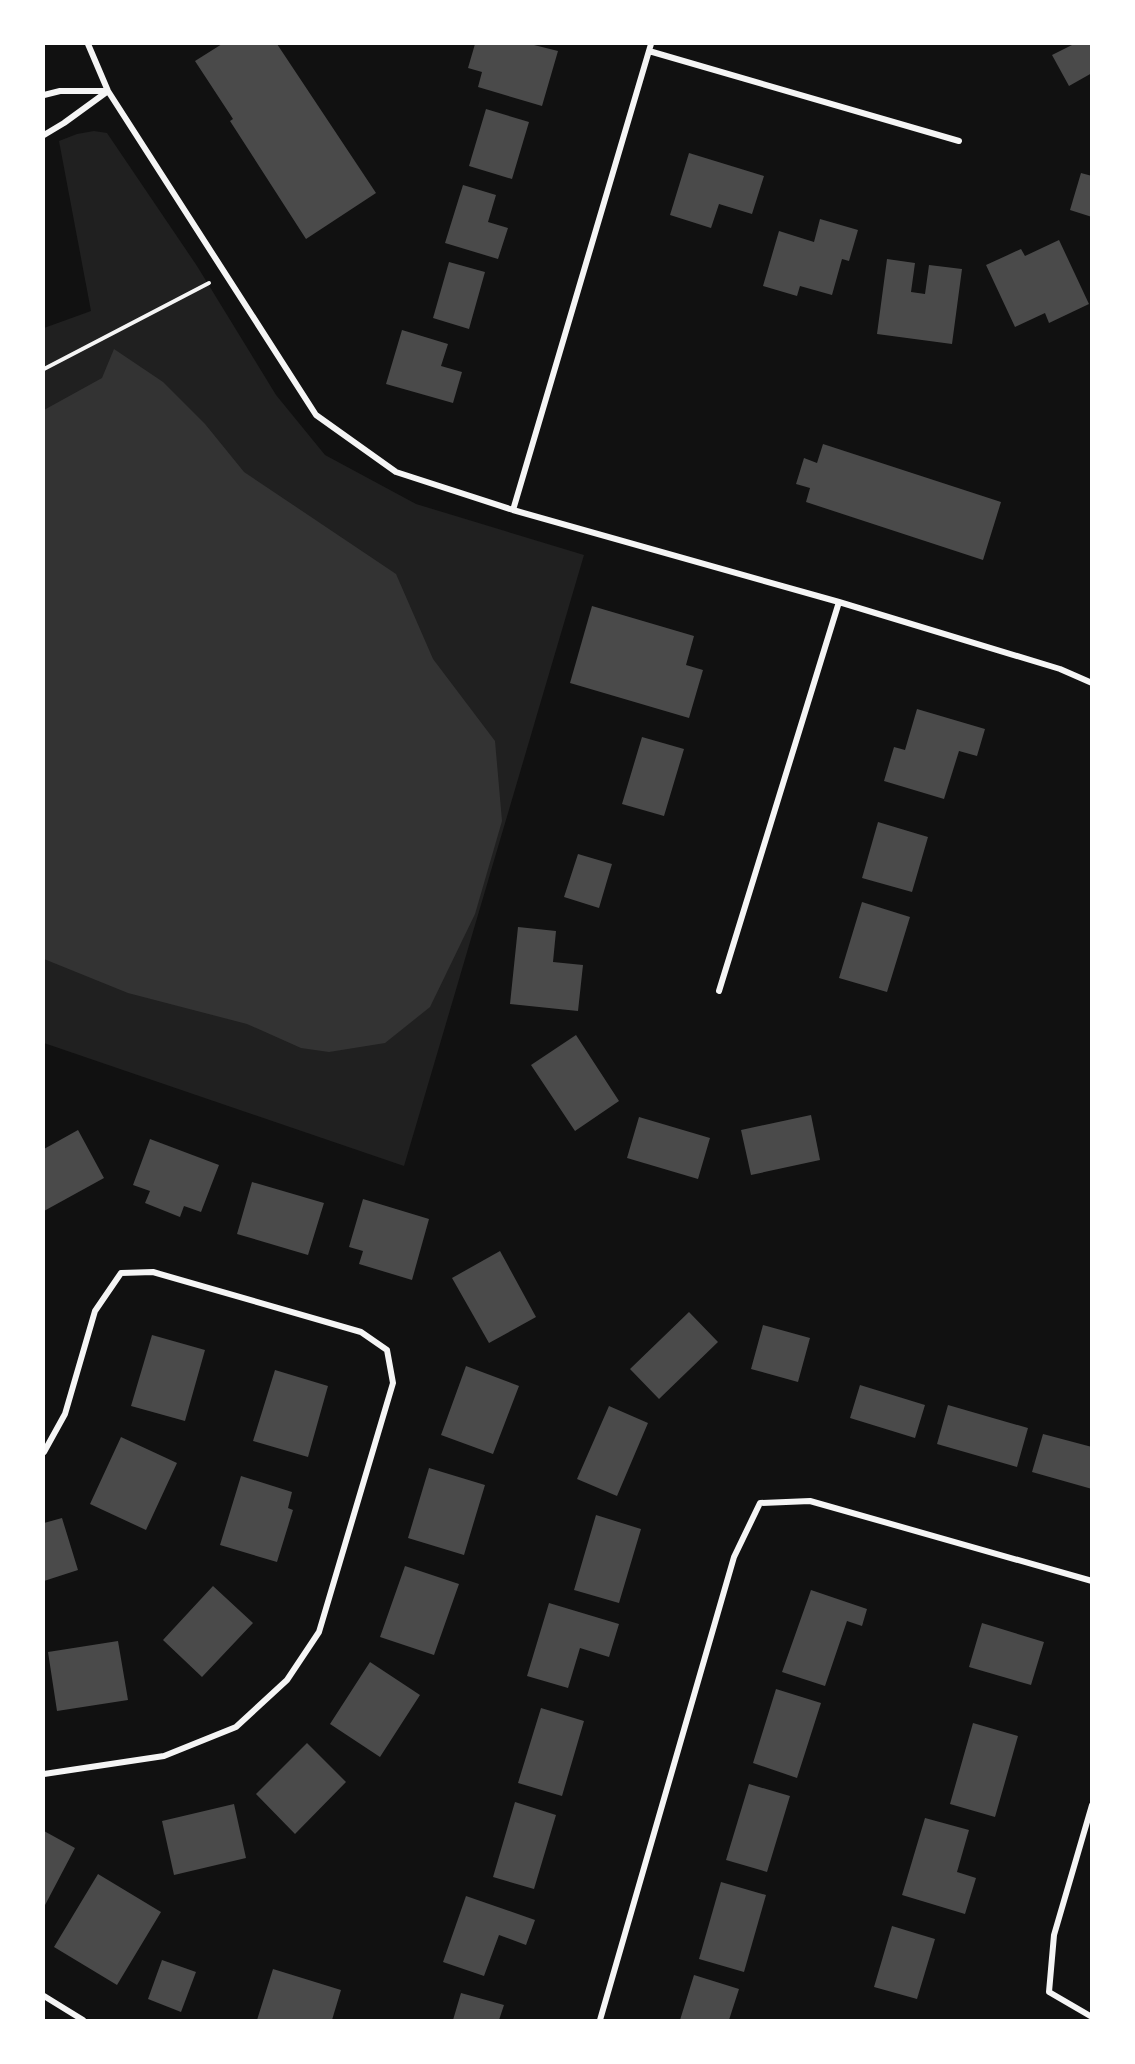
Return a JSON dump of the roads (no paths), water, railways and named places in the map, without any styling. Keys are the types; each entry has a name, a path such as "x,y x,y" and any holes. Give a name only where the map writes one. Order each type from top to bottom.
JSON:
{"street":[{"path":"88,44 108,91 316,415 396,472 513,510 839,602 1060,669 1092,683"},
{"path":"513,510 650,47 959,141"},
{"path":"44,95 60,91 108,91"},
{"path":"44,135 108,91"},
{"path":"719,991 839,602"},
{"path":"44,1452 65,1414 95,1311 121,1273 153,1272 361,1332 387,1350 393,1383 326,1610 319,1632 288,1680 236,1727 164,1756 44,1774"},
{"path":"600,2020 734,1557 760,1503 810,1501 1092,1581"},
{"path":"1092,1805 1054,1935 1049,1992 1092,2017"},
{"path":"44,1996 83,2020"}]}
